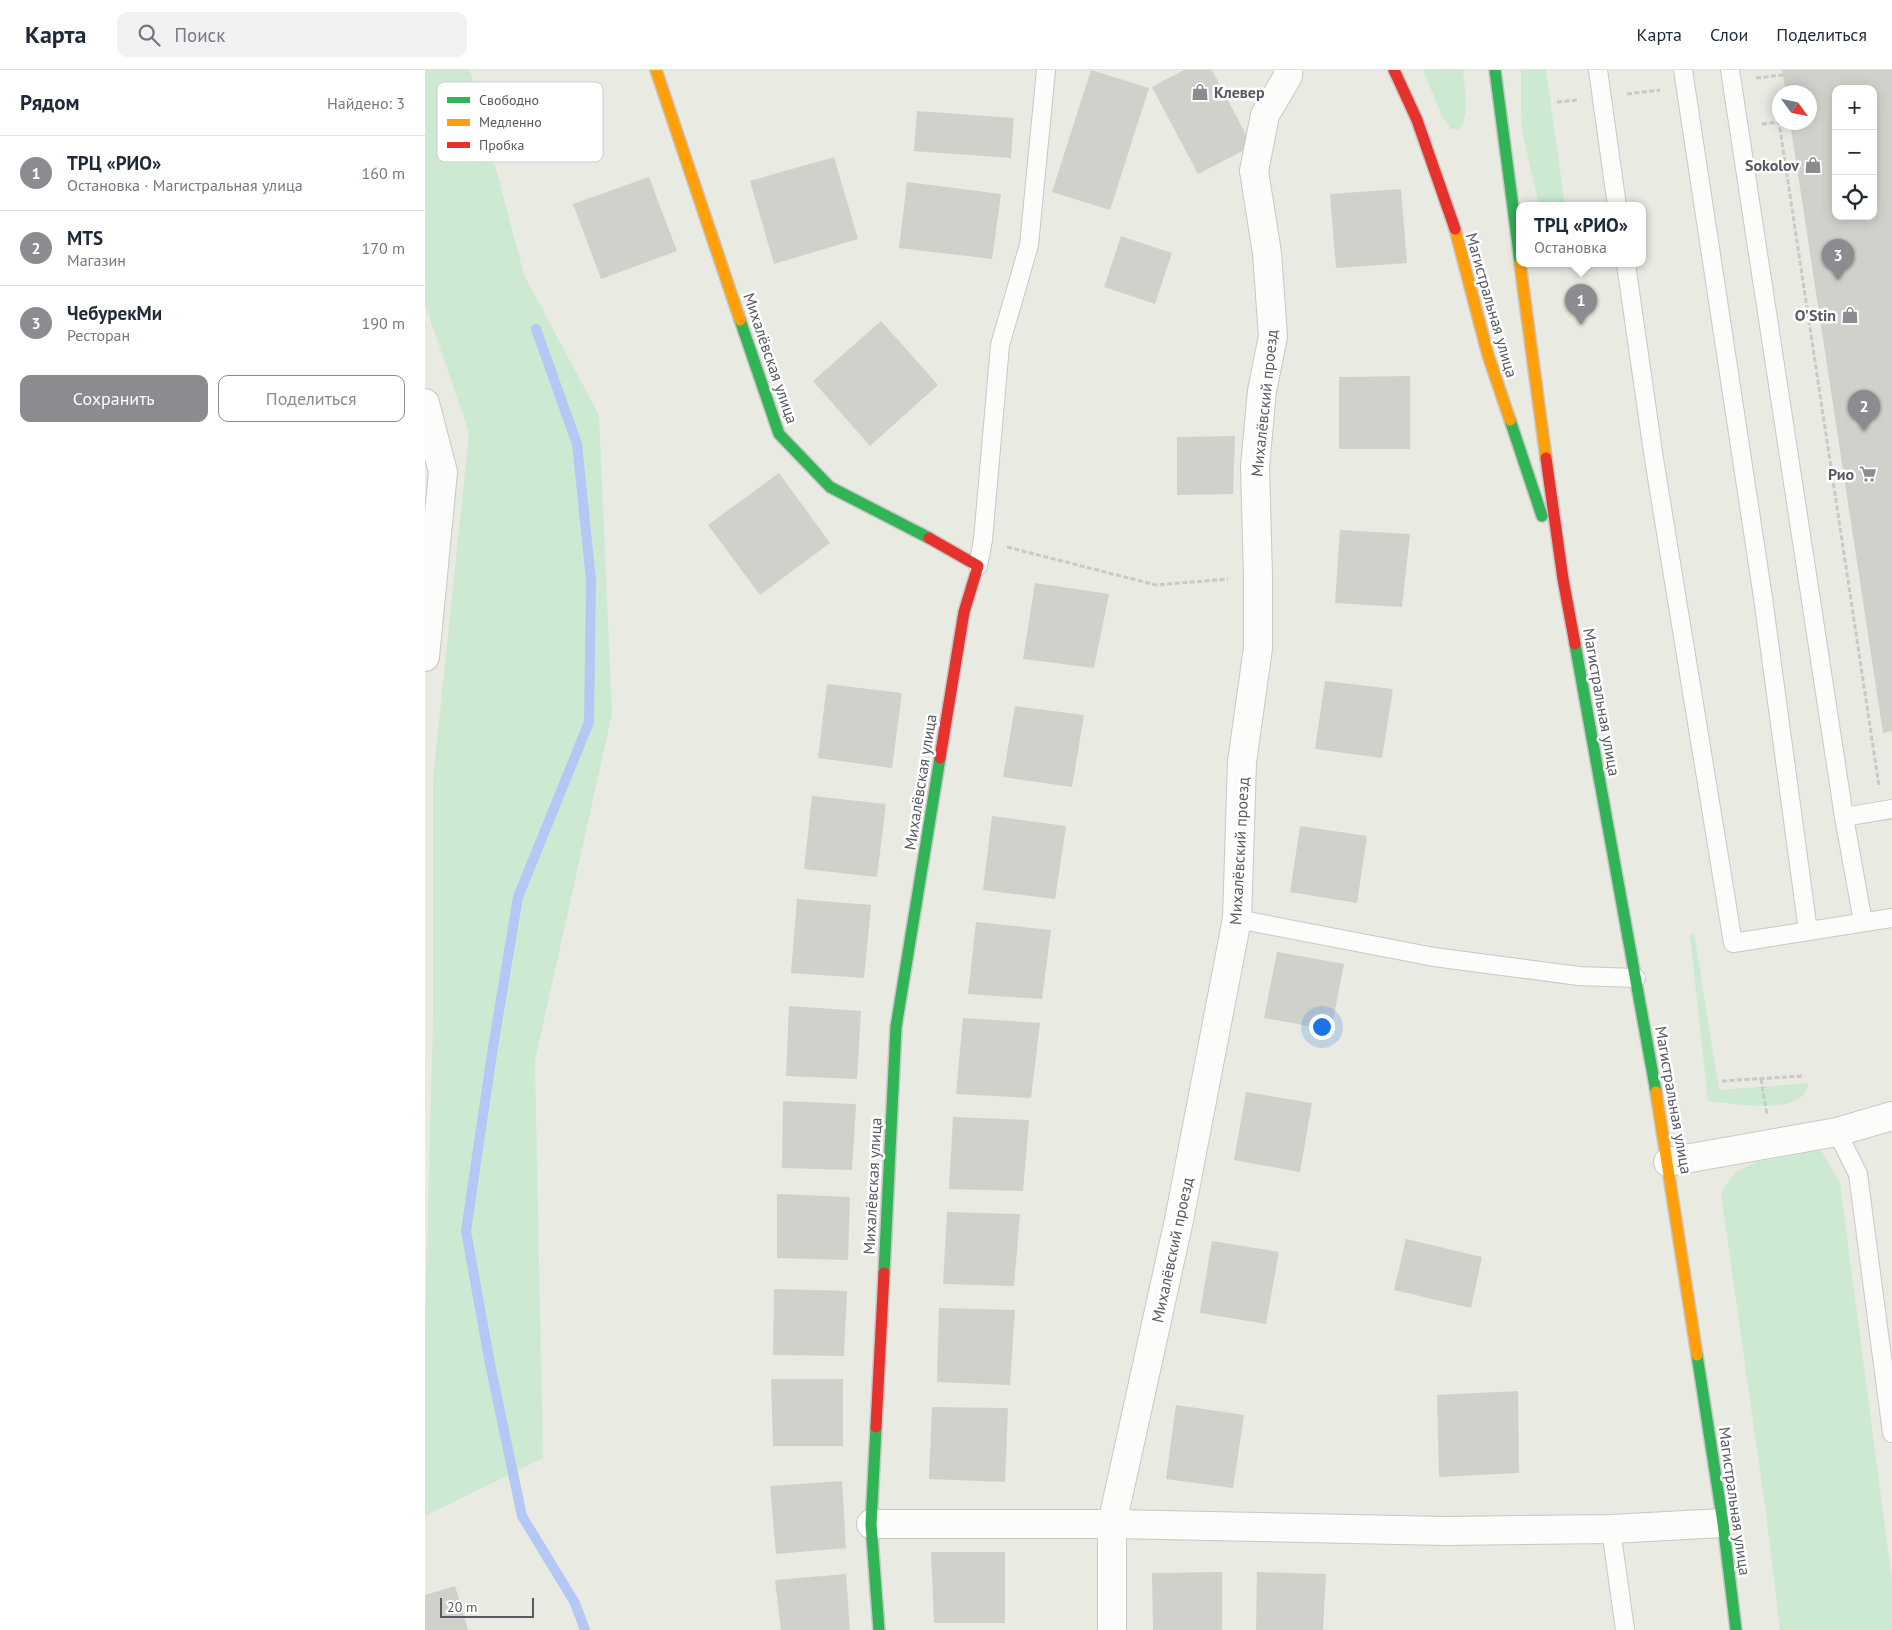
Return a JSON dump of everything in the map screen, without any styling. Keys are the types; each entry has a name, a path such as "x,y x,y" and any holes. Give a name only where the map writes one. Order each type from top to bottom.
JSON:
{"main road":[{"name":"Михалёвская улица","path":"656,70 779,434 830,487 979,566 964,612 896,1027 871,1524 879,1630"},
{"name":"Магистральная улица","path":"1394,70 1417,120 1453,224 1488,355 1563,579"},
{"name":"Магистральная улица","path":"1495,70 1516,231"},
{"name":"Магистральная улица","path":"1521,267 1563,579 1668,1162 1723,1523 1736,1630"}],"street":[{"name":"Михалёвский проезд","path":"1112,1630 1112,1524 1179,1220 1237,919 1242,762 1258,648 1259,576 1255,466 1262,391 1273,336 1267,253 1254,171 1265,115 1288,76 1288,70"},
{"path":"425,403 443,472 425,657"},
{"path":"1668,1162 1837,1132 1892,1116"},
{"path":"871,1524 1112,1524 1445,1531 1611,1529 1723,1523"}],"lane":[{"path":"979,566 983,540 1000,345 1029,245 1045,70"},
{"path":"1598,70 1616,202"},
{"path":"1683,70 1761,588 1808,931"},
{"path":"1729,70 1844,817 1863,922"},
{"path":"1626,267 1653,458 1733,943 1892,918"},
{"path":"1844,817 1887,810"},
{"path":"1237,919 1435,958 1579,976 1636,978"},
{"path":"1837,1132 1858,1174 1892,1432"},
{"path":"1611,1529 1625,1630"}],"path":[{"path":"1755,126 1779,122 1887,810"},
{"path":"983,540 1074,566 1156,585 1259,576"},
{"path":"1722,1081 1803,1076"},
{"path":"1761,1078 1771,1143"}],"green space":[{"path":"425,70 470,70 473,82 437,82 437,162 494,162 524,275 599,415 612,714 535,1060 543,1458 425,1516 425,1322 433,1019 433,779 469,433 425,304"},
{"path":"1423,70 1463,70 1466,108 1463,123 1459,129 1451,129 1443,118"},
{"path":"1521,70 1546,70 1564,202 1538,202 1523,135"},
{"path":"1694,932 1719,1090 1809,1083 1805,1093 1796,1100 1772,1106 1708,1101 1690,936"},
{"path":"1821,1150 1840,1183 1892,1581 1892,1630 1780,1630 1766,1514 1721,1193 1735,1172 1758,1162"}],"building":[{"path":"1091,70 1149,88 1110,210 1052,192"},
{"path":"1184,70 1212,70 1252,146 1198,174 1152,87"},
{"name":"Рио","path":"1782,70 1892,70 1892,731 1883,733 1791,130 1817,130 1817,85 1785,85"},
{"path":"917,111 1014,118 1011,158 914,151"},
{"path":"834,157 858,239 774,264 750,181"},
{"path":"649,177 677,251 601,279 573,204"},
{"path":"907,182 1001,194 992,259 899,248"},
{"path":"1401,189 1407,263 1336,268 1330,194"},
{"path":"1121,236 1172,253 1155,304 1104,287"},
{"path":"881,321 938,385 870,446 813,381"},
{"path":"1410,376 1410,449 1339,449 1339,377"},
{"path":"1235,436 1233,494 1177,495 1177,437"},
{"path":"779,473 830,543 760,595 708,525"},
{"path":"1340,530 1410,534 1402,607 1335,603"},
{"path":"1035,583 1109,594 1094,668 1023,659"},
{"path":"1325,681 1393,689 1382,758 1315,749"},
{"path":"827,684 902,693 892,768 818,758"},
{"path":"1015,706 1084,715 1072,787 1003,777"},
{"path":"812,796 886,804 877,877 804,869"},
{"path":"992,816 1066,826 1055,899 983,890"},
{"path":"1300,826 1367,836 1357,903 1290,892"},
{"path":"797,899 871,905 864,978 791,973"},
{"path":"976,922 1051,930 1042,999 968,994"},
{"path":"1277,952 1344,964 1331,1030 1264,1018"},
{"path":"789,1006 861,1011 857,1079 786,1076"},
{"path":"963,1018 1040,1023 1031,1098 956,1094"},
{"path":"1246,1092 1312,1103 1300,1172 1234,1160"},
{"path":"783,1101 856,1104 852,1170 782,1168"},
{"path":"953,1117 1029,1120 1023,1191 949,1189"},
{"path":"777,1194 850,1197 848,1260 777,1258"},
{"path":"947,1212 1020,1214 1014,1286 943,1284"},
{"path":"1406,1239 1482,1257 1471,1308 1394,1290"},
{"path":"1212,1241 1279,1252 1266,1324 1200,1313"},
{"path":"774,1289 847,1291 844,1356 773,1355"},
{"path":"939,1308 1015,1310 1010,1385 937,1382"},
{"path":"771,1379 843,1379 843,1446 773,1446"},
{"path":"1518,1391 1519,1473 1439,1477 1437,1395"},
{"path":"1176,1405 1244,1415 1233,1488 1166,1479"},
{"path":"932,1407 1008,1408 1005,1482 929,1479"},
{"path":"842,1481 846,1548 776,1554 770,1486"},
{"path":"931,1552 1005,1552 1005,1623 934,1623"},
{"path":"1222,1572 1222,1630 1153,1630 1152,1573"},
{"path":"1257,1572 1326,1574 1323,1630 1256,1630"},
{"path":"846,1574 850,1630 781,1630 775,1580"},
{"path":"455,1586 468,1630 425,1630 425,1595"}],"waterway":[{"path":"536,329 577,444 591,580 589,722 518,897 493,1047 466,1231 490,1364 522,1516 575,1603 585,1630"}],"traffic: fast":[{"path":"1495,70 1516,230"},
{"path":"740,320 779,434 830,487 929,538"},
{"path":"1510,420 1542,516"},
{"path":"1575,644 1656,1092"},
{"path":"884,1273 896,1027 940,758"},
{"path":"1697,1355 1723,1523 1736,1630"},
{"path":"876,1427 871,1524 879,1630"}],"traffic: slow":[{"path":"656,70 740,320"},
{"path":"1455,229 1488,355 1510,420"},
{"path":"1520,267 1546,458"},
{"path":"1656,1092 1697,1355"}],"traffic: jam":[{"path":"1394,70 1417,120 1455,229"},
{"path":"1546,458 1563,579 1575,644"},
{"path":"929,538 978,566 964,612 940,758"},
{"path":"876,1427 884,1273"}],"place":[{"name":"Клевер","path":"1200,92"},
{"name":"Sokolov","path":"1813,165"},
{"name":"ЧебурекМи","path":"1838,280"},
{"name":"O'Stin","path":"1850,315"},
{"name":"ТРЦ «РИО»","path":"1581,325"},
{"name":"MTS","path":"1864,431"},
{"name":"Рио","path":"1868,474"}]}
